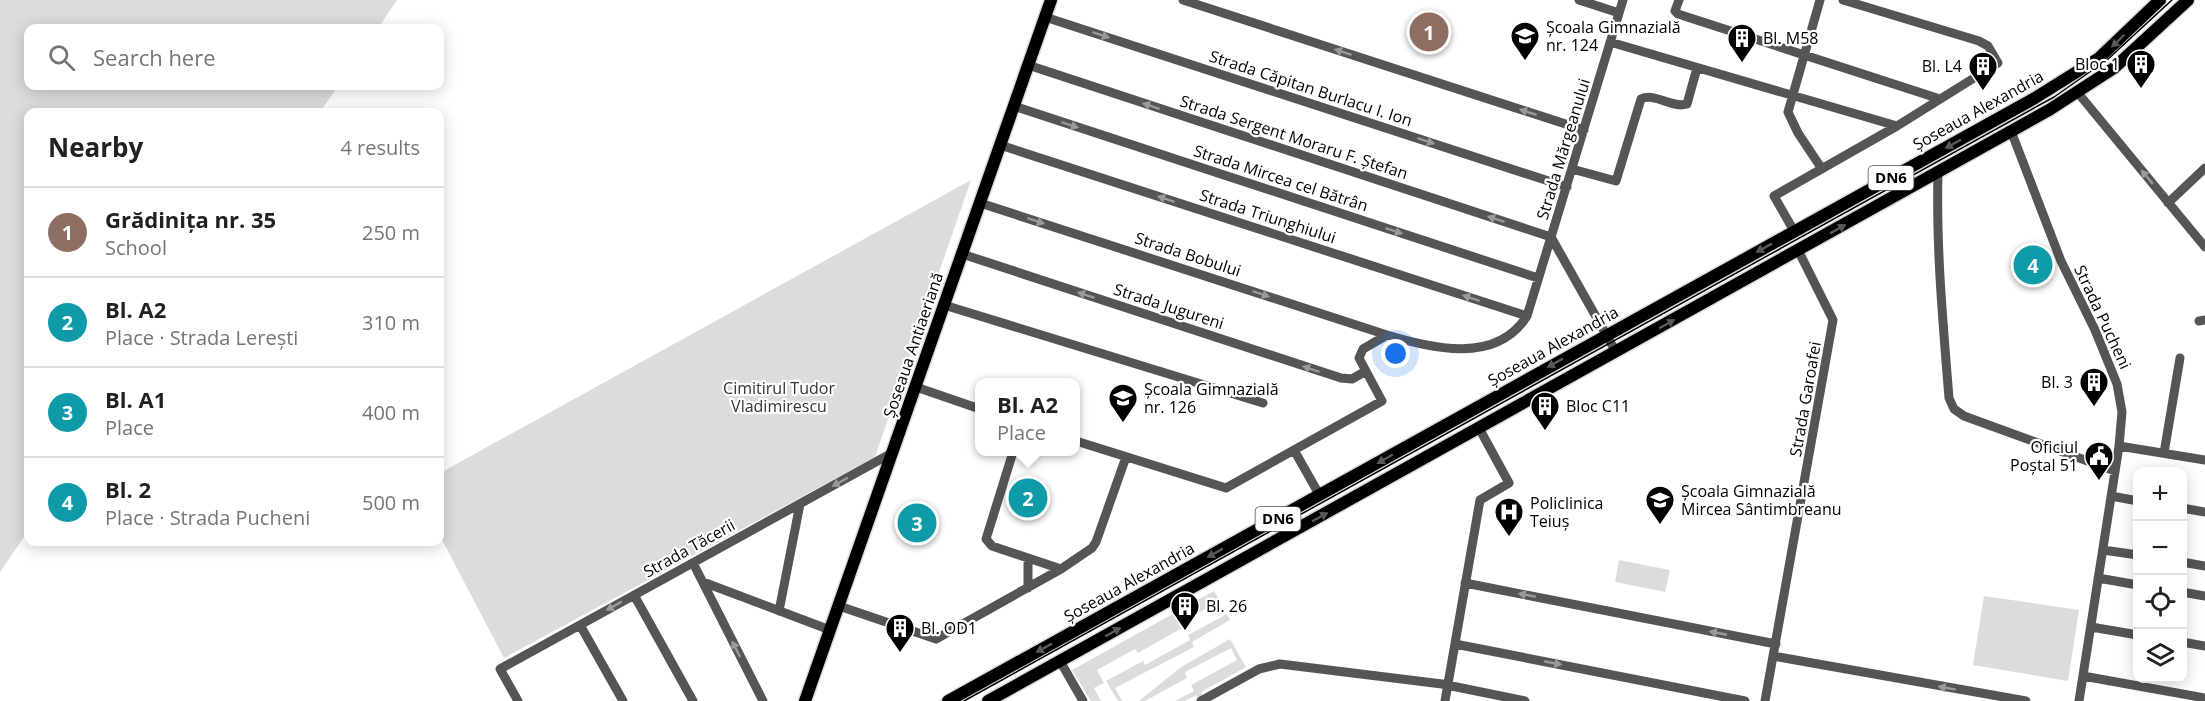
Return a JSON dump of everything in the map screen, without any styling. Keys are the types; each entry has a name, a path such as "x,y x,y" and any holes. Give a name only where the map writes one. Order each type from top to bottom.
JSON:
{"main road":[{"name":"Șoseaua Antiaeriană","path":"805,701 1051,0"},
{"name":"Șoseaua Alexandria","path":"948,701 1320,496 1606,334 2035,99 2086,68 2112,47 2160,0"},
{"name":"DN6","path":"988,701 2078,93 2114,68 2188,0"}],"street":[{"path":"1183,0 1584,130"},
{"path":"1579,0 1619,13"},
{"name":"Strada Mărgeanului","path":"1527,316 1623,0"},
{"path":"1678,0 1676,10 1678,14 1940,99"},
{"path":"1820,0 1788,105 1790,117 1822,169"},
{"path":"1794,231 1774,196 1897,126 1998,63 1988,46 1979,41 1843,0"},
{"name":"Strada Căpitan Burlacu I. Ion","path":"1045,17 1567,187"},
{"path":"1610,42 1897,126"},
{"name":"Strada Sergent Moraru F. Ștefan","path":"1028,65 1551,237"},
{"path":"1572,169 1616,181 1641,99 1647,96 1680,106 1687,105 1697,68"},
{"path":"2078,93 2205,247"},
{"name":"Strada Mircea cel Bătrân","path":"1014,106 1538,279"},
{"name":"Strada Pucheni","path":"2011,131 2061,261 2113,373 2122,412 2119,446 2079,701"},
{"name":"Strada Triunghiului","path":"1000,145 1527,316"},
{"path":"2168,202 2205,168"},
{"path":"1938,173 1937,224 1941,302 1949,398 1952,406 1964,416 2115,471"},
{"name":"Strada Bobului","path":"980,203 1387,335 1434,347 1469,349 1501,340 1520,325 1527,316"},
{"name":"Strada Mărgeanului","path":"1551,237 1616,352"},
{"name":"Strada Garoafei","path":"1765,701 1833,320 1798,250"},
{"name":"Strada Jugureni","path":"962,254 1341,378 1352,379 1366,371"},
{"path":"944,305 1263,403"},
{"path":"1080,442 1226,488 1383,401 1359,358 1360,352 1387,335"},
{"path":"2164,453 2180,358"},
{"path":"916,387 975,407"},
{"path":"1445,701 1480,500 1509,483 1479,428"},
{"path":"2119,446 2205,460"},
{"path":"1294,450 1320,496"},
{"name":"Strada Tăcerii","path":"518,701 500,669 892,453"},
{"path":"1012,456 986,538 992,546 1061,569"},
{"path":"838,606 936,639 1061,569 1092,548 1126,457"},
{"path":"2111,496 2133,500"},
{"path":"779,611 800,504"},
{"path":"2187,509 2205,512"},
{"path":"2103,550 2133,554"},
{"path":"1028,558 1028,588"},
{"path":"693,563 763,701"},
{"path":"2187,563 2205,566"},
{"path":"2098,578 2133,584"},
{"path":"703,582 830,630"},
{"path":"1465,583 1776,644"},
{"path":"2187,593 2205,596"},
{"path":"634,596 693,701"},
{"path":"580,625 623,701"},
{"path":"2091,627 2133,634"},
{"path":"2187,643 2205,646"},
{"path":"1455,644 1745,701"},
{"path":"1773,656 2026,701"},
{"path":"1060,661 1083,701"},
{"path":"1201,701 1252,672 1273,665 1307,667 1447,686 1526,701"},
{"path":"2083,676 2205,698"}],"green space":[{"path":"0,0 397,0 381,24 24,24 24,90 335,90 323,108 24,108 24,537 0,572"},
{"name":"Cimitirul Tudor Vladimirescu","path":"971,180 875,457 504,658 444,544 444,471"},
{"path":"1619,560 1670,570 1665,592 1615,582"},
{"path":"1214,591 1220,601 1180,623 1182,628 1138,653 1135,649 1097,670 1104,683 1094,688 1101,701 1091,701 1072,670"},
{"path":"1984,596 2079,610 2068,681 1973,665"},
{"path":"1227,614 1230,620 1192,642 1194,647 1115,688 1122,701 1118,701 1106,681 1143,661 1145,665 1190,640 1188,635"},
{"path":"1230,639 1246,667 1201,692 1203,698 1199,700 1196,695 1185,701 1175,701 1194,691 1191,685 1237,660 1231,648 1185,672 1187,678 1145,701 1139,701 1181,667"}],"tram line":[{"path":"964,701 2054,97 2107,60 2172,0"}],"place":[{"name":"Grădinița nr. 35","path":"1429,32"},
{"name":"Școala Gimnazială nr. 124","path":"1525,62"},
{"name":"Bl. M58","path":"1742,64"},
{"name":"Bloc 1","path":"2141,90"},
{"name":"Bl. L4","path":"1983,92"},
{"name":"Bl. 2","path":"2033,265"},
{"name":"Bl. 3","path":"2094,408"},
{"name":"Școala Gimnazială nr. 126","path":"1123,424"},
{"name":"Bloc C11","path":"1545,432"},
{"name":"Oficiul Poștal 51","path":"2099,482"},
{"name":"Bl. A2","path":"1028,498"},
{"name":"Bl. A1","path":"917,523"},
{"name":"Școala Gimnazială Mircea Sântimbreanu","path":"1660,526"},
{"name":"Policlinica Teiuș","path":"1509,538"},
{"name":"Bl. 26","path":"1185,632"},
{"name":"Bl. OD1","path":"900,654"}]}
